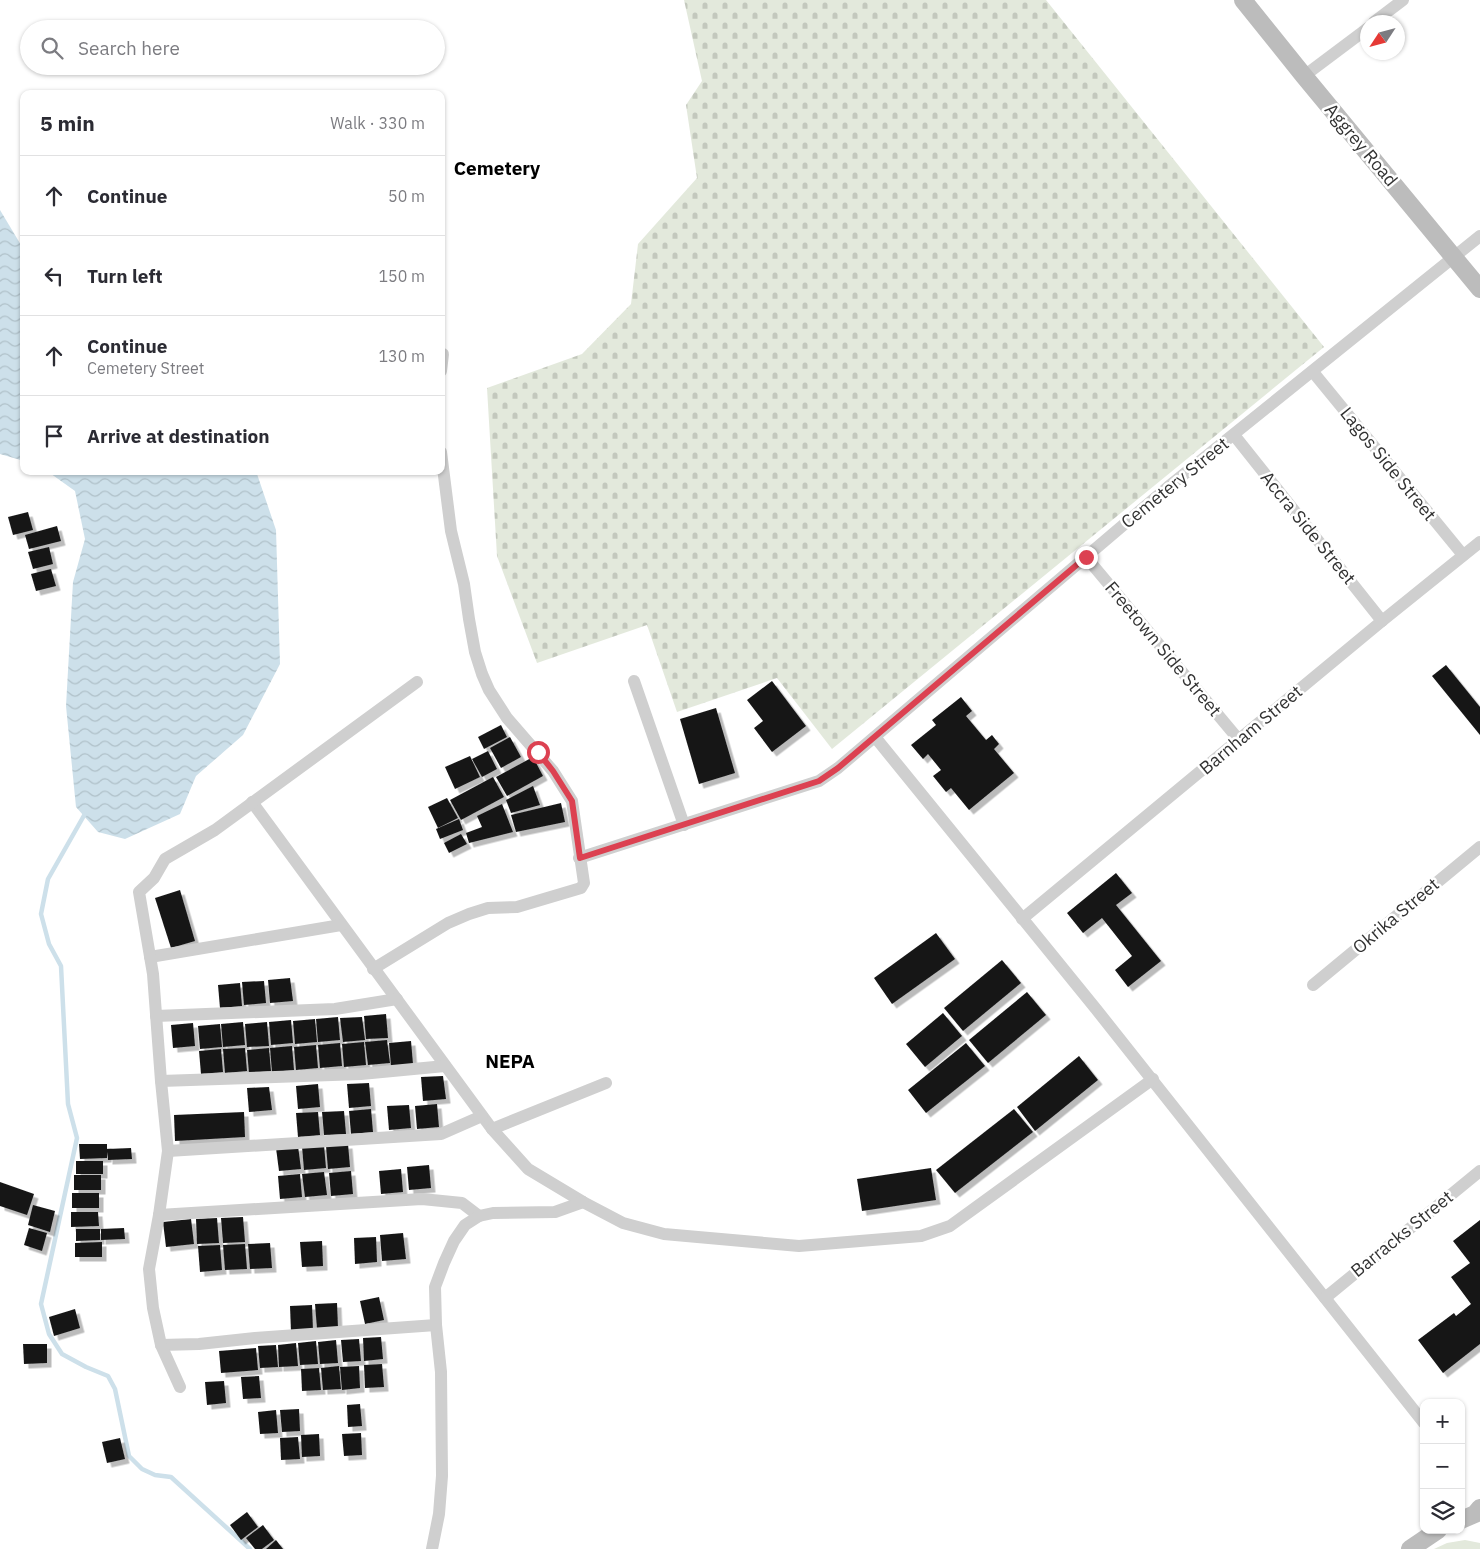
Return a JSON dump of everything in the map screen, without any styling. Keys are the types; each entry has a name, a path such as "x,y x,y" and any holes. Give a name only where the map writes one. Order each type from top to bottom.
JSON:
{"street":[{"name":"Aggrey Road","path":"1243,0 1480,289"},
{"path":"1383,15 1403,0"},
{"path":"1304,76 1360,34"},
{"name":"Cemetery Street","path":"580,858 819,781 838,768 1168,487 1480,236"},
{"name":"Lagos Side Street","path":"1312,372 1463,555"},
{"name":"Accra Side Street","path":"1234,435 1382,621"},
{"path":"373,969 414,945 433,931 469,914 488,908 517,906 580,888 584,883 572,801 553,771 507,718 489,690 482,674 475,652 464,584 450,531 444,475"},
{"name":"Barnham Street","path":"1022,919 1480,542"},
{"name":"Freetown Side Street","path":"1086,557 1239,740"},
{"path":"634,681 684,825"},
{"path":"180,1387 161,1345 153,1308 149,1269 168,1151 150,957 139,892 154,878 165,859 215,830 417,682"},
{"path":"875,737 1153,1080 1420,1418"},
{"path":"252,802 492,1129 528,1169 582,1202 623,1223 673,1235 799,1246 921,1236 950,1226 1153,1080"},
{"name":"Okrika Street","path":"1313,985 1480,847"},
{"path":"150,957 341,925"},
{"path":"156,1016 334,1009 397,999"},
{"path":"161,1081 352,1074 446,1066"},
{"path":"492,1129 606,1084"},
{"path":"168,1151 441,1134 482,1116"},
{"name":"Barracks Street","path":"1325,1298 1480,1171"},
{"path":"159,1214 422,1199 462,1203 479,1216"},
{"path":"432,1549 442,1476 440,1372 435,1287 444,1263 454,1241 465,1226 479,1216 493,1213 556,1212 582,1202"},
{"path":"161,1345 199,1344 436,1325"},
{"path":"1410,1549 1432,1534"}],"green space":[{"path":"684,0 1046,0 1324,347 832,749 777,678 677,712 647,625 537,663 497,556 487,388 582,354 631,304 638,244 697,178 686,105 702,81"},
{"path":"1465,1540 1480,1543 1480,1549 1434,1549 1447,1543"}],"water":[{"path":"0,210 20,243 20,460 0,454"},
{"path":"53,475 257,475 276,530 280,664 243,735 196,776 180,814 125,839 98,832 76,807 66,706 73,582 85,539 75,491"}],"building":[{"path":"28,512 33,530 13,535 8,517"},
{"path":"57,526 61,541 29,549 25,535"},
{"path":"49,547 53,564 33,569 28,552"},
{"path":"51,569 56,586 36,591 31,574"},
{"path":"1446,665 1480,707 1480,735 1432,676"},
{"path":"772,681 806,726 772,752 754,728 763,721 747,700"},
{"path":"961,697 972,711 966,716 986,740 992,735 999,744 994,749 1014,773 969,810 951,788 946,792 933,776 941,770 928,754 923,759 911,745 936,725 932,720"},
{"path":"716,708 735,773 699,784 680,719"},
{"path":"501,725 507,737 484,749 478,737"},
{"path":"510,737 521,757 501,768 490,748"},
{"path":"488,751 497,769 482,777 472,759"},
{"path":"470,756 480,777 455,789 445,767"},
{"path":"533,757 543,776 507,796 496,777"},
{"path":"493,777 504,797 461,820 450,800"},
{"path":"533,786 540,805 511,813 506,800"},
{"path":"447,798 458,818 438,828 428,807"},
{"path":"561,803 565,822 516,832 511,815"},
{"path":"502,804 513,832 469,843 466,833 482,827 477,816"},
{"path":"459,819 463,830 440,839 436,829"},
{"path":"461,834 467,844 449,853 444,843"},
{"path":"1116,873 1132,893 1116,905 1161,961 1128,987 1115,970 1132,956 1102,918 1083,933 1067,913"},
{"path":"180,890 195,941 171,948 155,898"},
{"path":"936,933 955,959 892,1004 874,978"},
{"path":"1002,960 1021,983 963,1031 944,1008"},
{"path":"290,978 293,1001 270,1003 268,980"},
{"path":"264,981 266,1003 244,1005 242,982"},
{"path":"240,983 242,1006 220,1008 218,985"},
{"path":"1027,992 1046,1015 988,1063 969,1040"},
{"path":"943,1013 962,1036 925,1067 906,1044"},
{"path":"386,1014 388,1038 366,1039 364,1016"},
{"path":"338,1017 340,1040 318,1042 316,1019"},
{"path":"362,1017 365,1040 343,1042 340,1018"},
{"path":"315,1019 317,1042 295,1044 293,1021"},
{"path":"291,1020 293,1043 271,1045 269,1022"},
{"path":"243,1022 245,1045 223,1047 221,1024"},
{"path":"267,1022 269,1046 247,1047 245,1024"},
{"path":"193,1023 195,1046 173,1048 171,1025"},
{"path":"220,1024 222,1047 200,1049 198,1026"},
{"path":"387,1040 390,1063 368,1065 365,1042"},
{"path":"411,1041 413,1064 391,1066 389,1043"},
{"path":"364,1042 366,1065 344,1067 342,1044"},
{"path":"340,1043 342,1066 320,1068 318,1045"},
{"path":"966,1043 985,1066 926,1113 908,1090"},
{"path":"316,1045 318,1068 296,1070 294,1047"},
{"path":"292,1046 294,1070 272,1072 270,1048"},
{"path":"245,1048 247,1071 225,1073 223,1049"},
{"path":"269,1048 271,1071 249,1073 247,1050"},
{"path":"221,1049 223,1072 201,1074 199,1051"},
{"path":"1079,1056 1098,1080 1035,1131 1017,1107"},
{"path":"443,1076 446,1099 423,1101 421,1077"},
{"path":"369,1083 371,1106 349,1108 347,1084"},
{"path":"318,1084 320,1107 298,1109 296,1086"},
{"path":"269,1087 272,1110 249,1112 247,1088"},
{"path":"437,1104 439,1127 417,1129 415,1106"},
{"path":"409,1105 411,1128 389,1130 387,1106"},
{"path":"371,1109 373,1132 351,1134 349,1111"},
{"path":"1014,1109 1033,1132 955,1193 936,1170"},
{"path":"344,1111 346,1134 324,1135 322,1112"},
{"path":"244,1112 245,1137 175,1141 174,1115"},
{"path":"318,1112 320,1135 298,1137 296,1113"},
{"path":"79,1144 107,1144 107,1149 131,1148 132,1159 108,1160 108,1152 107,1158 80,1159"},
{"path":"348,1144 350,1167 328,1169 326,1146"},
{"path":"324,1145 326,1168 304,1170 302,1147"},
{"path":"298,1146 301,1169 279,1171 276,1148"},
{"path":"76,1161 103,1161 103,1174 76,1174"},
{"path":"429,1165 431,1188 409,1190 407,1167"},
{"path":"931,1168 936,1200 862,1211 857,1179"},
{"path":"401,1169 403,1192 381,1194 379,1171"},
{"path":"351,1171 353,1194 331,1196 329,1173"},
{"path":"324,1172 327,1195 305,1197 302,1174"},
{"path":"300,1174 302,1197 280,1199 278,1176"},
{"path":"74,1175 101,1175 101,1190 74,1190"},
{"path":"0,1182 34,1194 27,1215 0,1206"},
{"path":"72,1193 99,1193 99,1208 72,1208"},
{"path":"33,1205 55,1211 50,1232 28,1225"},
{"path":"71,1212 98,1212 99,1226 71,1227"},
{"path":"243,1217 245,1242 223,1243 221,1218"},
{"path":"217,1218 219,1243 197,1244 196,1219"},
{"path":"191,1219 194,1244 166,1247 163,1222"},
{"path":"1480,1220 1480,1344 1443,1373 1418,1340 1454,1313 1456,1316 1471,1304 1451,1277 1470,1263 1453,1241"},
{"path":"29,1228 47,1233 42,1251 24,1245"},
{"path":"124,1228 125,1239 101,1240 101,1229"},
{"path":"76,1229 100,1229 100,1240 76,1241"},
{"path":"403,1233 406,1259 382,1261 380,1235"},
{"path":"376,1237 377,1262 355,1264 354,1238"},
{"path":"322,1241 323,1266 302,1267 300,1242"},
{"path":"102,1242 102,1257 75,1257 75,1243"},
{"path":"270,1243 272,1268 250,1269 248,1244"},
{"path":"245,1244 247,1269 225,1270 223,1245"},
{"path":"220,1245 222,1270 200,1272 198,1246"},
{"path":"379,1297 384,1320 365,1324 360,1301"},
{"path":"337,1303 338,1328 317,1329 315,1304"},
{"path":"312,1305 313,1330 291,1332 290,1306"},
{"path":"75,1309 80,1328 54,1336 49,1317"},
{"path":"381,1337 383,1359 364,1361 363,1338"},
{"path":"359,1339 361,1361 343,1362 341,1340"},
{"path":"336,1340 338,1363 320,1364 318,1342"},
{"path":"316,1341 318,1364 300,1365 298,1343"},
{"path":"296,1343 298,1366 279,1367 278,1345"},
{"path":"23,1344 47,1344 47,1363 24,1364"},
{"path":"276,1345 278,1367 260,1368 258,1346"},
{"path":"256,1348 258,1370 221,1373 219,1351"},
{"path":"382,1364 384,1387 365,1388 364,1365"},
{"path":"339,1366 341,1389 323,1390 321,1368"},
{"path":"359,1366 360,1388 342,1390 340,1367"},
{"path":"319,1368 321,1390 302,1391 301,1369"},
{"path":"259,1376 261,1398 243,1399 241,1377"},
{"path":"224,1381 226,1403 207,1405 205,1382"},
{"path":"360,1404 362,1426 348,1427 347,1405"},
{"path":"299,1409 300,1431 282,1432 280,1410"},
{"path":"276,1410 278,1433 260,1434 258,1412"},
{"path":"361,1433 362,1455 344,1456 342,1434"},
{"path":"319,1434 320,1456 302,1457 301,1435"},
{"path":"298,1437 300,1459 281,1460 280,1438"},
{"path":"120,1438 125,1459 107,1463 102,1442"},
{"path":"247,1512 258,1527 241,1540 230,1525"},
{"path":"263,1525 274,1540 262,1549 255,1549 246,1538"},
{"path":"276,1540 283,1549 266,1549"}],"waterway":[{"path":"86,812 48,879 41,914 49,944 61,966 68,1104 77,1138 41,1304 49,1334 62,1354 108,1376 115,1389 129,1456 142,1469 155,1475 171,1477 250,1549"}],"district":[{"name":"Cemetery","path":"497,168"},
{"name":"NEPA","path":"510,1061"}],"route":[{"path":"538,752 572,801 580,858 819,781 838,768 1086,557"}]}
